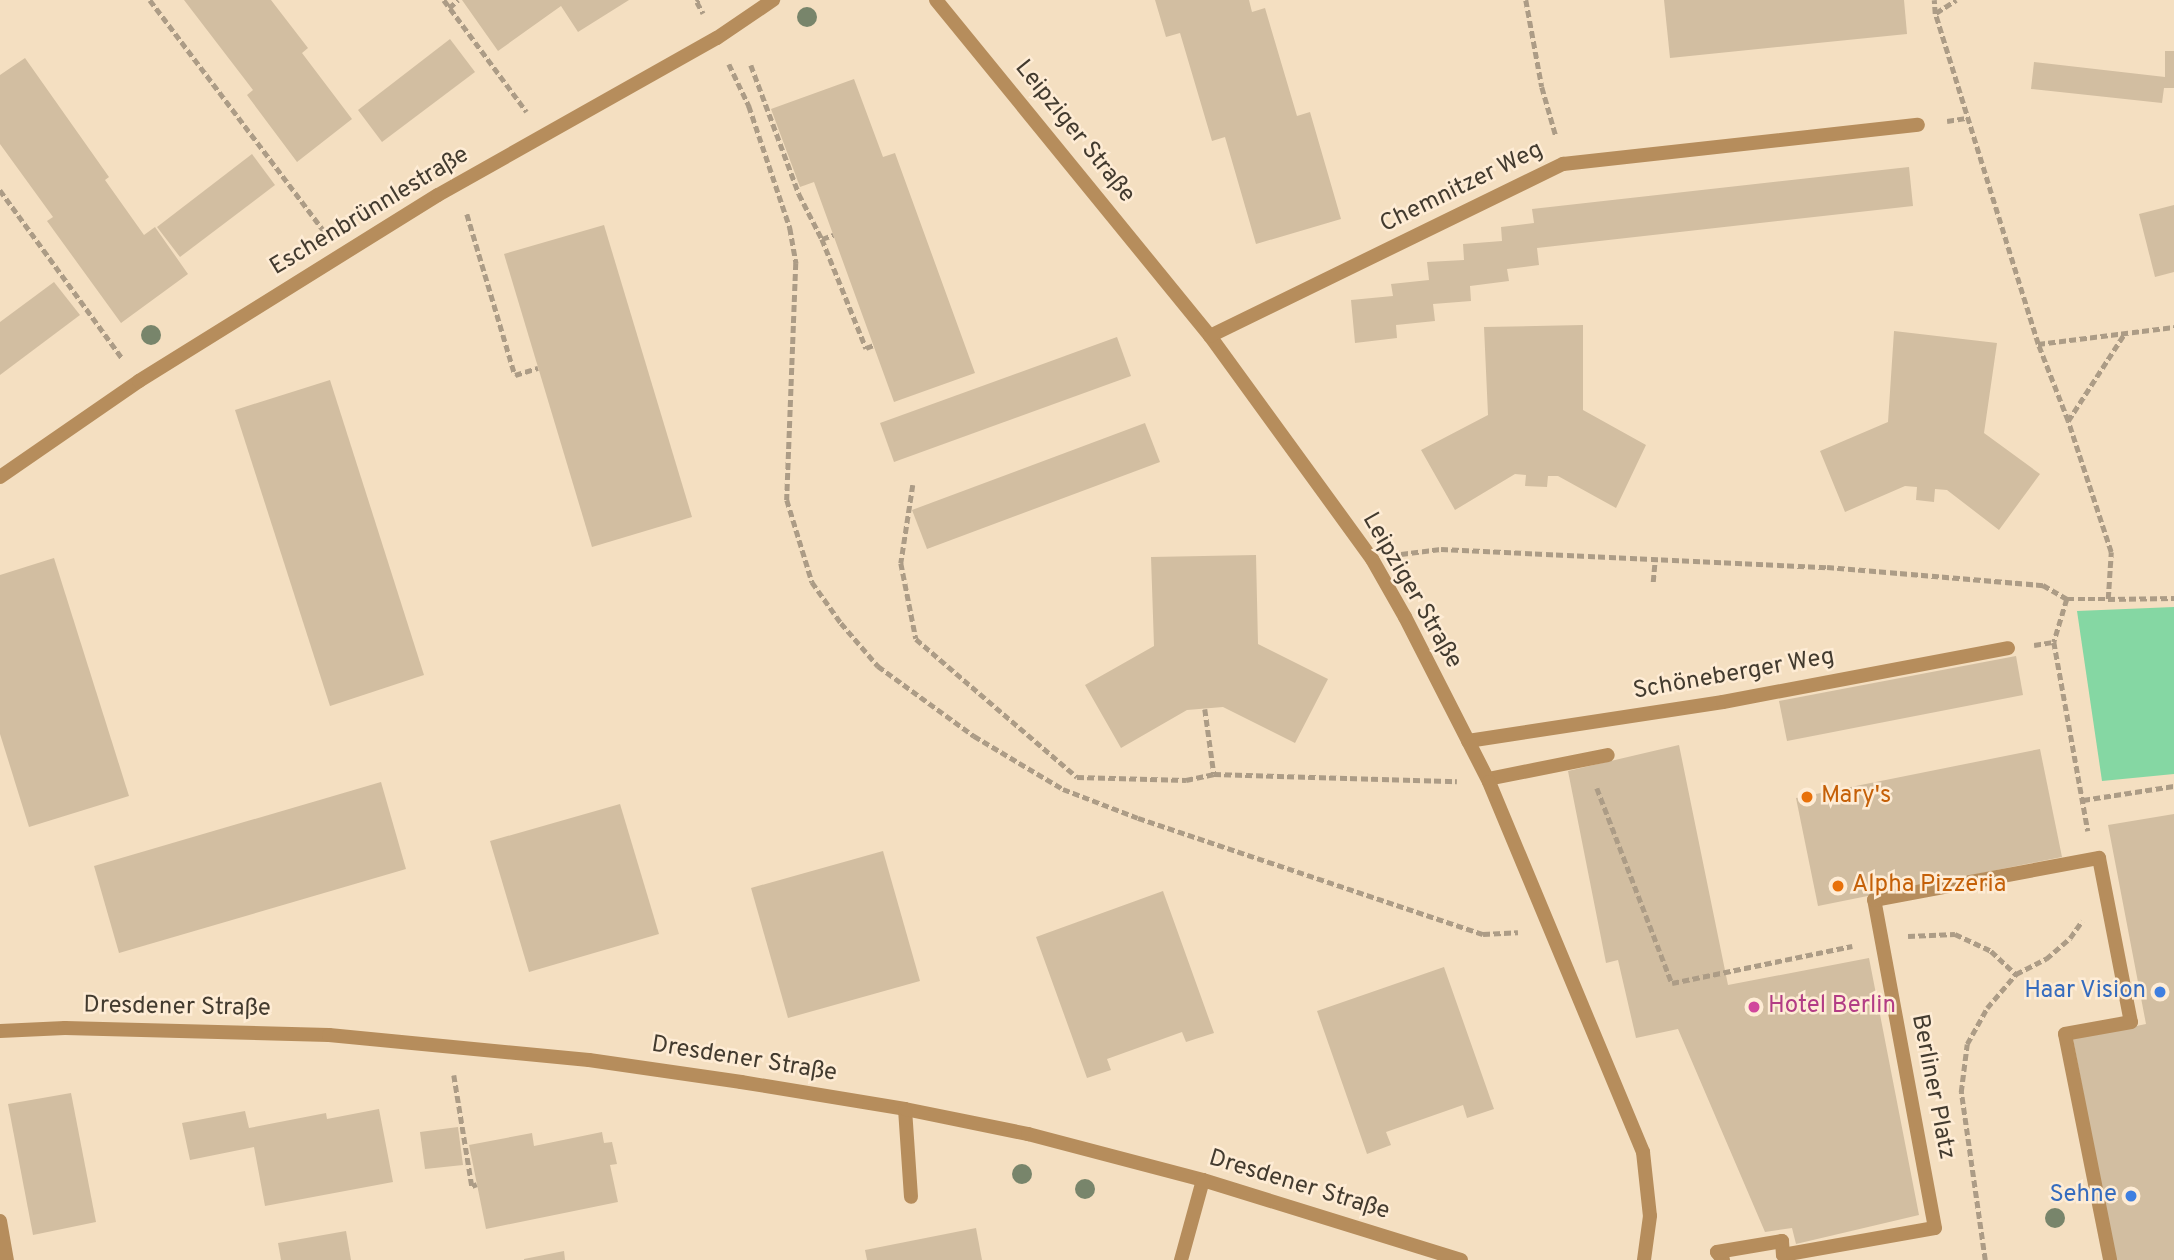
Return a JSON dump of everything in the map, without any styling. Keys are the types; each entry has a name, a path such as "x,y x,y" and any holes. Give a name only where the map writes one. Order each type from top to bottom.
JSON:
{"street":[{"name":"Eschenbrünnlestraße","path":"0,477 139,382 458,184 717,38 773,0"},
{"name":"Leipziger Straße","path":"936,0 1210,336 1371,559 1405,617 1488,780 1643,1152 1650,1216 1644,1260"},
{"name":"Chemnitzer Weg","path":"1210,336 1563,164 1918,125"},
{"name":"Schöneberger Weg","path":"1468,741 1723,702 2008,648"},
{"path":"1488,780 1608,755"},
{"path":"2093,859 2098,858 2131,1022 2065,1034 2110,1260"},
{"name":"Berliner Platz","path":"1723,1260 1717,1252 1782,1241 1783,1255 1935,1228 1874,900 2093,859"},
{"name":"Dresdener Straße","path":"0,1031 65,1028 222,1031 449,1044 616,1064 905,1109 1028,1134 1203,1180 1461,1260"},
{"path":"905,1109 911,1197"},
{"path":"1181,1260 1203,1180"},
{"path":"0,1221 7,1260"}],"path":[{"path":"150,0 342,256"},
{"path":"443,0 545,136"},
{"path":"449,8 458,0"},
{"path":"1526,0 1542,87 1563,164"},
{"path":"1934,0 1936,14 2038,344 2068,421 2111,552 2108,599"},
{"path":"1936,14 1956,0"},
{"path":"717,38 749,106 790,228 796,263 788,500 812,582 841,623 878,666 974,736 1063,789 1101,804 1483,934 1550,929"},
{"path":"751,65 799,194 822,239 866,348 874,345"},
{"path":"458,184 515,375 538,368"},
{"path":"0,190 139,382"},
{"path":"822,239 833,235"},
{"path":"2038,344 2174,327"},
{"path":"2068,421 2126,333"},
{"path":"913,485 901,563 916,639 1077,777 1186,780 1214,774 1488,780"},
{"path":"1371,559 1441,549 1827,567 2043,585 2067,599 2174,598"},
{"path":"1653,582 1655,559"},
{"path":"2067,599 2054,642 2093,859"},
{"path":"1205,709 1214,774"},
{"path":"2083,800 2174,786"},
{"path":"1587,790 1599,788 1672,983 1882,940 1931,933 1955,934 1991,951 2016,974"},
{"path":"1985,1260 1961,1092 1967,1044 1987,1008 2016,974 2046,959 2070,938 2085,916"},
{"path":"449,1044 471,1186 477,1184"}],"green space":[{"path":"2174,607 2174,774 2102,781 2077,611"}],"building":[{"path":"184,0 271,0 308,48 302,53 352,119 297,162 247,95 253,90"},
{"path":"462,0 629,0 578,32 561,6 498,51"},
{"path":"1155,0 1249,0 1252,12 1265,8 1297,116 1310,112 1341,219 1256,244 1225,137 1212,141 1180,33 1166,37"},
{"path":"1664,0 1904,0 1907,34 1670,58"},
{"path":"450,39 475,72 382,142 358,110"},
{"path":"2165,51 2174,51 2174,88 2164,88 2162,103 2031,89 2034,62 2165,77"},
{"path":"25,58 109,177 105,180 144,235 155,227 188,274 121,323 47,221 53,217 0,144 0,75"},
{"path":"854,79 883,157 895,153 975,373 894,402 814,182 800,187 771,109"},
{"path":"252,154 275,185 180,257 157,227"},
{"path":"1909,167 1913,206 1537,248 1539,265 1507,269 1509,281 1470,286 1471,301 1433,304 1435,321 1396,325 1397,338 1355,343 1351,300 1393,296 1391,284 1429,280 1427,262 1464,260 1463,244 1502,241 1501,227 1534,223 1532,209"},
{"path":"2174,205 2174,272 2155,277 2139,214"},
{"path":"604,225 692,517 592,547 504,254"},
{"path":"54,282 80,315 0,375 0,322"},
{"path":"1583,325 1583,410 1646,445 1616,508 1558,476 1548,476 1547,487 1525,486 1526,475 1515,474 1455,510 1421,450 1488,415 1484,327"},
{"path":"1894,331 1997,343 1984,433 2040,474 1999,530 1947,490 1935,489 1934,502 1916,500 1917,487 1905,486 1845,512 1820,451 1888,422"},
{"path":"1117,337 1131,376 894,462 880,423"},
{"path":"330,380 424,675 330,706 235,410"},
{"path":"1145,423 1160,462 927,549 912,510"},
{"path":"1256,555 1258,644 1328,679 1295,743 1223,707 1187,710 1121,748 1085,685 1154,646 1151,557"},
{"path":"54,558 129,796 29,827 0,734 0,575"},
{"path":"2016,656 2023,695 1787,741 1779,701"},
{"name":"Hotel Berlin","path":"1679,745 1728,985 1869,958 1919,1215 1796,1244 1792,1228 1765,1232 1678,1029 1636,1038 1618,960 1606,963 1568,771"},
{"path":"2040,749 2062,857 1818,906 1796,798"},
{"path":"381,782 406,869 119,953 94,866"},
{"path":"620,804 659,934 529,972 490,841"},
{"path":"2174,814 2174,1260 2115,1260 2073,1039 2146,1024 2108,825"},
{"path":"883,851 920,981 788,1018 751,888"},
{"path":"1163,891 1214,1033 1186,1042 1182,1032 1107,1059 1111,1070 1087,1078 1036,937"},
{"path":"1444,967 1494,1109 1467,1118 1463,1105 1386,1132 1391,1145 1367,1154 1317,1011"},
{"path":"71,1093 96,1222 33,1235 8,1104"},
{"path":"379,1109 393,1182 265,1206 254,1147 190,1160 182,1123 245,1111 249,1128 326,1113 327,1119"},
{"path":"458,1127 463,1165 425,1169 420,1132"},
{"path":"602,1132 604,1143 612,1142 617,1164 610,1165 618,1202 486,1229 469,1145 532,1133 534,1146"},
{"path":"976,1228 982,1260 867,1260 865,1250"},
{"path":"346,1231 351,1260 281,1260 278,1243"},
{"path":"564,1251 565,1260 524,1260 524,1259"}],"place":[{"name":"Mary's","path":"1807,797"},
{"name":"Alpha Pizzeria","path":"1838,886"},
{"name":"Haar Vision","path":"2160,992"},
{"name":"Hotel Berlin","path":"1754,1007"},
{"name":"Sehne","path":"2131,1196"}]}
